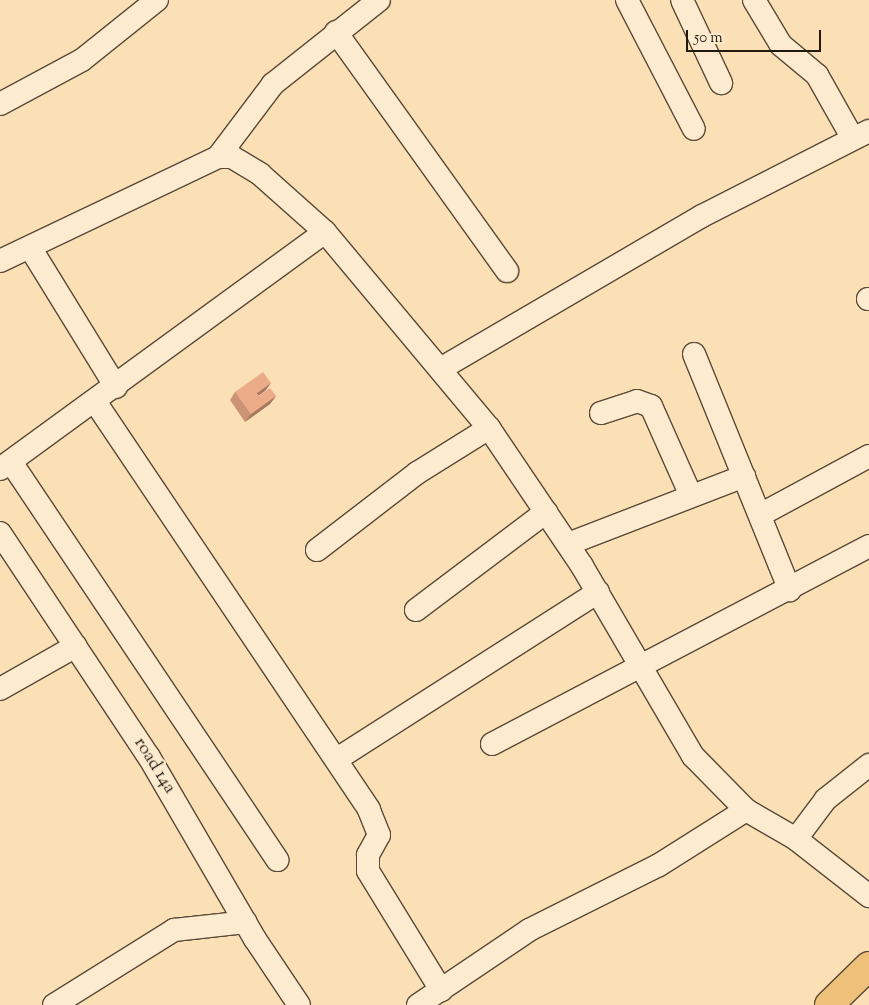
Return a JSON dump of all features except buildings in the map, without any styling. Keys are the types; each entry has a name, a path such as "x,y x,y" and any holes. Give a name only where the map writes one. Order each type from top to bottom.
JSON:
{"highway":[{"path":"829,1005 869,966"}],"street":[{"path":"218,157 273,84 336,32 379,0"},
{"path":"627,0 694,129"},
{"path":"682,0 721,83"},
{"path":"442,368 702,216 861,135 817,75 781,45 754,0"},
{"path":"1,102 82,60 147,3"},
{"path":"336,32 507,271"},
{"path":"0,261 31,249 218,157 232,157 260,174 325,232 442,368 489,428 568,544 598,592 638,668 693,756 746,810 796,840 868,894"},
{"path":"277,860 5,466 96,403 325,232"},
{"path":"31,249 116,387"},
{"path":"694,354 790,590"},
{"path":"601,413 637,401 651,406 691,496"},
{"path":"96,403 337,758 377,827 379,835 368,855 368,871 442,990"},
{"path":"318,550 417,473 489,428"},
{"path":"760,515 869,456"},
{"path":"568,544 744,476"},
{"path":"416,610 546,512"},
{"name":"road 14a","path":"0,533 76,646 200,839 246,922 299,1005"},
{"path":"492,744 790,590 869,546"},
{"path":"337,758 598,592"},
{"path":"0,689 76,646"},
{"path":"796,840 826,800 869,765"},
{"path":"418,1005 529,930 659,864 746,810"},
{"path":"54,1005 174,930 246,922"}]}
